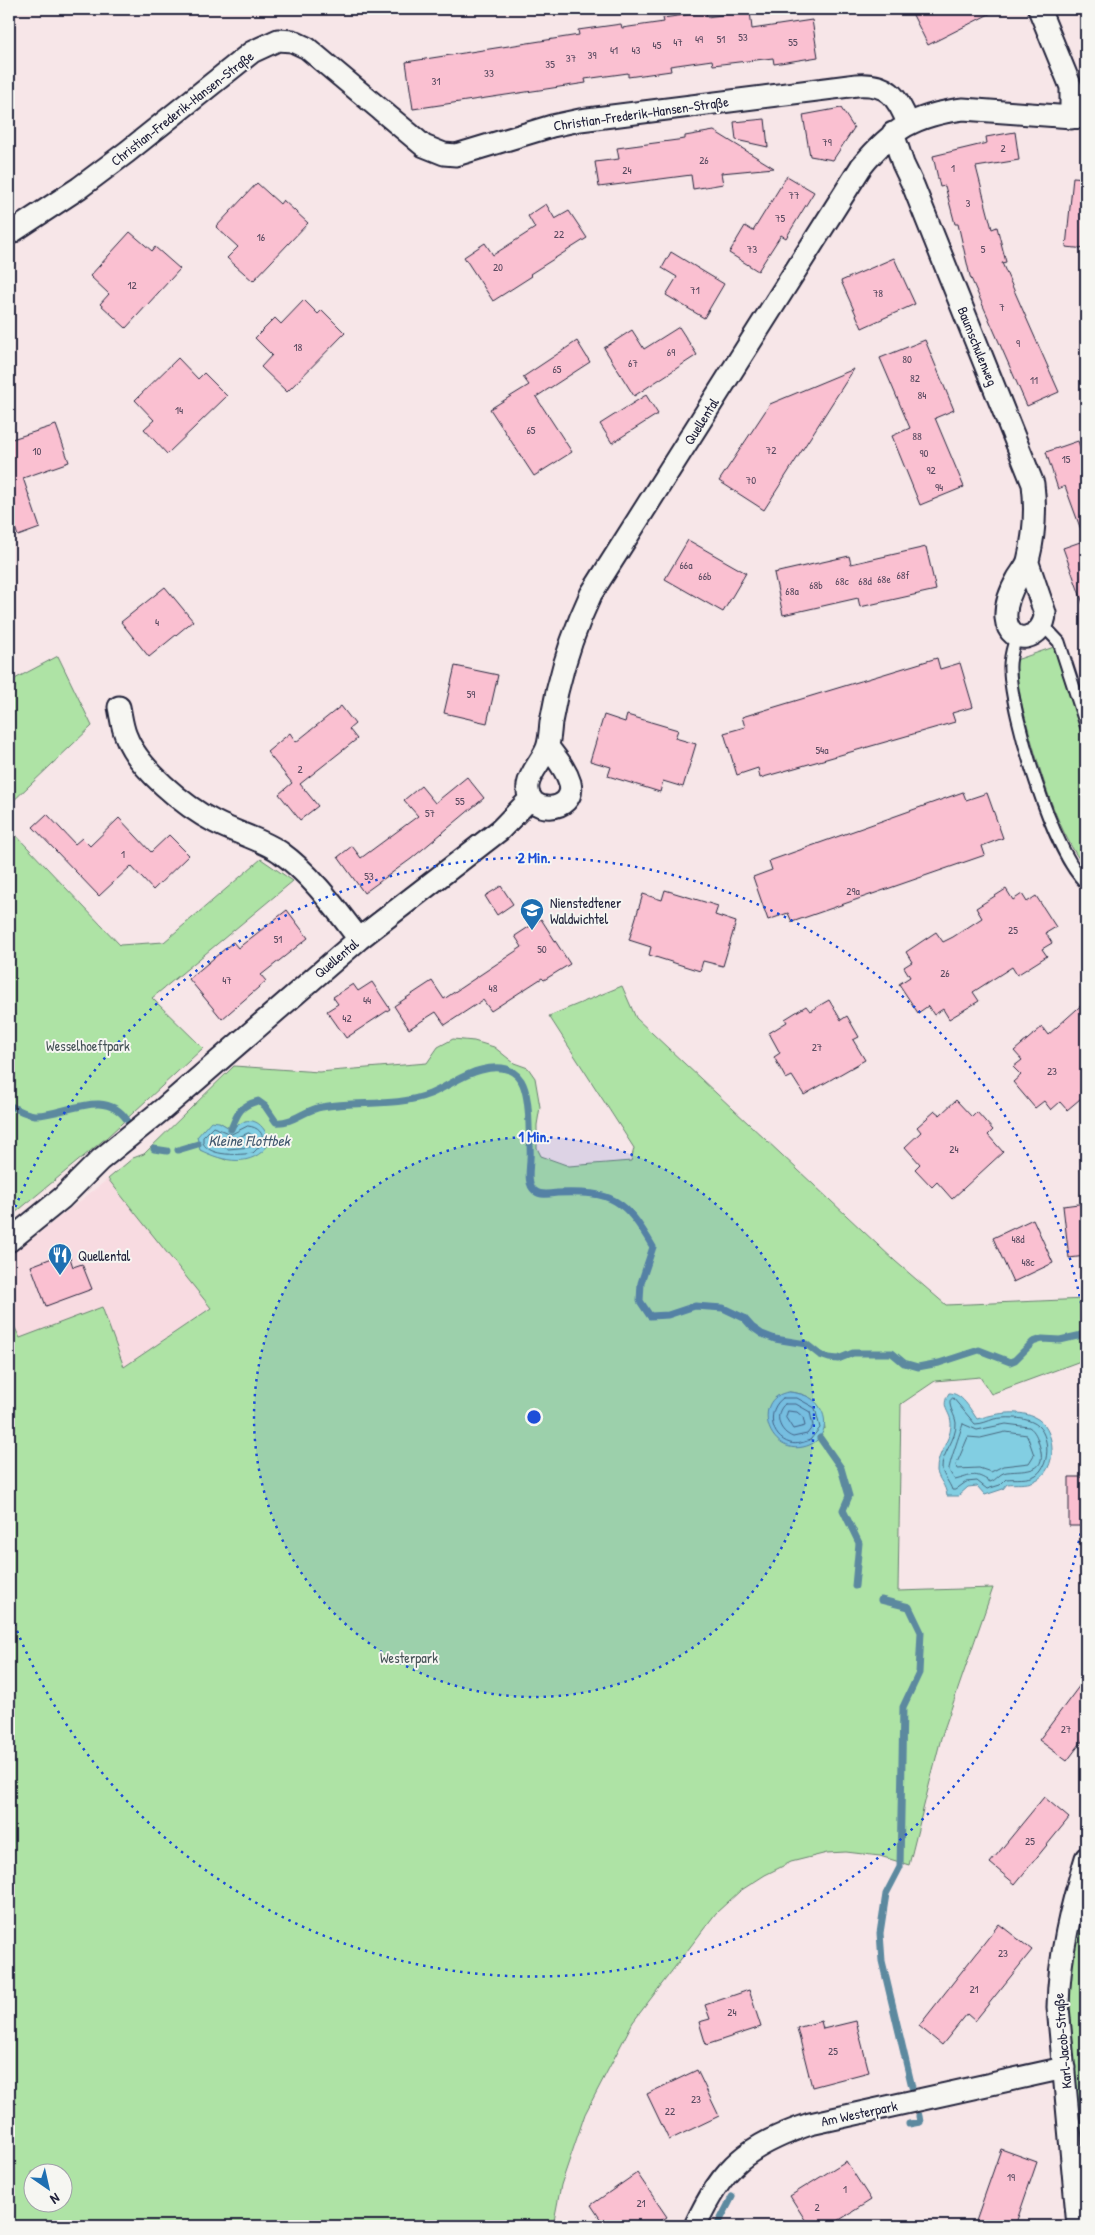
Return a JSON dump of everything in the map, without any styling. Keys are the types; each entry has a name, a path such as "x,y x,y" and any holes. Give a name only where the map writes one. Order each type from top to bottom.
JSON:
{"street":[{"path":"901,128 931,114 963,109 1079,118 1071,87 1039,9"},
{"name":"Christian-Frederik-Hansen-Straße","path":"9,234 79,188 252,52 278,40 292,41 307,48 424,146 444,154 456,155 552,126 580,120 857,84 884,87 896,100 901,128"},
{"name":"Baumschulenweg","path":"901,128 903,164 917,194 1033,484 1035,500 1034,517 1028,563 1011,592 1006,616 1009,630 1016,637"},
{"name":"Quellental","path":"9,1241 62,1198 100,1160 163,1110 230,1049 359,939 500,830 531,798 528,785 533,772 548,747 553,711 567,653 590,594 607,565 674,465 861,167 877,147 901,128"},
{"name":"Baumschulenweg","path":"1028,563 1045,613 1043,625"},
{"path":"1016,637 1030,636 1043,625"},
{"path":"119,707 126,737 138,756 160,781 194,810 207,818 277,850 290,860 308,876 359,939"},
{"path":"531,798 536,804 551,808 559,806 570,793 570,784 566,773 548,747"},
{"name":"Karl-Jacob-Straße","path":"1078,2226 1058,2007 1060,1960 1073,1902 1086,1858"},
{"name":"Am Westerpark","path":"695,2226 709,2196 726,2173 745,2155 776,2136 810,2124 1064,2068"}],"lane":[{"path":"1043,625 1059,642 1086,725"},
{"path":"1016,637 1010,656 1011,683 1031,763 1045,807 1062,847 1071,864 1086,883"}],"shaded area":[{"path":"108,1179 211,1307 124,1368 20,1338 9,1316 9,1257"}],"green space":[{"path":"1054,647 1086,747 1086,869 1067,839 1053,807 1036,756 1017,680 1016,660"},
{"path":"58,656 92,726 9,805 9,682"},
{"name":"Wesselhoeftpark","path":"9,828 120,945 164,942 261,859 293,881 152,998 203,1048 106,1138 9,1218"},
{"name":"Westerpark","path":"622,986 636,1018 895,1261 946,1305 1086,1299 1086,1359 991,1394 980,1377 935,1381 901,1404 898,1591 993,1588 941,1738 909,1865 880,1856 846,1852 827,1853 791,1862 765,1875 740,1891 716,1913 633,2022 585,2114 561,2185 553,2226 9,2226 9,1316 20,1338 102,1307 124,1367 211,1308 108,1179 133,1158 144,1154 234,1066 319,1072 427,1063 438,1047 453,1039 474,1041 494,1047 514,1063 528,1068 535,1078 540,1107 537,1125 537,1148 541,1156 569,1166 631,1161 634,1148 549,1016","holes":["246,1121 226,1160 200,1150 219,1122 231,1129","789,1392 804,1395 815,1402 822,1413 825,1429"]},
{"path":"1086,1893 1086,2161 1068,2016 1071,1960"}],"water":[{"name":"Kleine Flottbek","path":"211,1121 219,1122 231,1129 245,1121 255,1122 265,1131 269,1144 262,1152 246,1160 219,1158 200,1150 197,1137"},
{"path":"789,1392 810,1397 823,1412 823,1431 820,1437 810,1445 791,1447 780,1442 768,1424 767,1414 770,1404 777,1396"},
{"path":"949,1393 962,1399 977,1419 998,1414 1020,1413 1034,1417 1042,1422 1051,1439 1052,1449 1048,1468 1042,1476 1028,1483 1007,1484 1003,1489 985,1495 977,1486 968,1487 958,1496 947,1496 937,1471 937,1465 951,1426 945,1403"}],"building":[{"path":"910,9 999,9 928,45"},
{"path":"750,11 752,29 812,20 818,57 774,64 773,58 713,65 712,60 670,66 671,71 628,77 628,73 585,79 586,83 413,109 406,62 579,35 578,30 621,24 622,28 664,22 663,18 706,12 707,17"},
{"path":"841,108 854,128 833,160 810,156 803,115"},
{"path":"765,119 768,147 736,140 734,122"},
{"path":"714,131 774,168 721,173 723,184 693,189 691,175 599,187 595,162 619,159 617,148 685,139 685,136"},
{"path":"1015,132 1019,160 976,167 992,229 997,227 1006,262 1002,263 1059,392 1027,406 970,276 958,224 955,224 945,186 940,187 933,156 987,143 986,137"},
{"path":"787,176 814,192 786,238 781,235 758,271 729,253 745,226 753,231"},
{"path":"1073,177 1086,178 1086,249 1066,247"},
{"path":"257,183 280,204 283,200 308,223 253,281 227,258 238,247 216,227"},
{"path":"546,204 555,219 569,211 587,238 530,274 532,276 493,301 464,257 485,243 493,255 535,228 528,216"},
{"path":"130,232 152,251 155,247 180,269 126,328 100,304 109,294 90,276"},
{"path":"671,252 724,284 704,318 666,295 677,277 662,268"},
{"path":"894,258 915,304 862,328 841,281"},
{"path":"304,300 318,314 322,310 345,333 287,392 261,367 272,355 255,338 275,318 281,324"},
{"path":"679,327 697,355 634,396 604,348 632,330 644,349"},
{"path":"925,340 954,410 935,418 964,487 920,505 892,436 910,428 880,358"},
{"path":"577,341 590,362 536,397 572,452 534,476 490,409 529,385 523,377"},
{"path":"178,358 198,379 204,373 227,396 167,454 144,429 154,420 135,400"},
{"path":"854,369 764,510 719,481 770,404"},
{"path":"646,395 658,414 612,443 600,424"},
{"path":"56,425 69,462 23,478 40,528 18,536 9,511 9,440"},
{"path":"1078,441 1086,466 1086,537 1084,538 1065,486 1058,489 1046,452"},
{"path":"688,540 746,573 723,612 665,579"},
{"path":"1086,540 1086,606 1084,606 1063,548"},
{"path":"926,547 936,590 860,607 858,598 783,615 774,573 849,556 851,564"},
{"path":"165,587 193,621 149,657 121,622"},
{"path":"937,658 940,669 960,663 973,707 952,713 955,722 760,778 758,768 737,775 724,733 745,727 742,717"},
{"path":"455,666 498,675 487,723 444,713"},
{"path":"341,706 355,724 349,729 357,739 300,784 318,806 300,820 279,794 292,783 267,752 290,733 296,742"},
{"path":"604,715 625,722 627,715 678,730 675,738 696,744 683,787 663,781 660,792 608,776 611,767 590,761"},
{"path":"467,777 484,798 411,859 364,893 338,857 352,846 361,858 418,816 404,800 421,786 435,803"},
{"path":"963,792 966,800 987,793 1003,838 982,846 985,855 792,922 788,913 768,920 753,877 772,870 769,861"},
{"path":"47,814 75,844 82,838 90,846 119,818 151,852 169,835 189,855 153,890 131,866 99,896 33,827"},
{"path":"501,886 513,904 497,915 485,896"},
{"path":"1006,889 1013,900 1022,894 1027,902 1036,896 1056,927 1046,933 1052,943 1042,949 1047,956 1017,975 1012,967 973,992 979,1001 949,1019 943,1009 934,1015 928,1006 918,1013 899,984 910,977 904,967 912,962 906,952 936,932 943,942 953,937 982,918 976,908"},
{"path":"665,890 718,906 715,915 736,922 723,966 703,961 700,971 649,955 651,947 629,940 643,894 662,900"},
{"path":"287,910 308,938 261,975 266,981 222,1019 189,979 233,942 238,948"},
{"path":"541,919 570,964 544,980 542,978 491,1011 483,1000 445,1025 436,1012 409,1029 394,1006 432,981 444,999 522,947 515,936"},
{"path":"372,982 390,1009 346,1038 327,1011 338,1004 333,997 353,984 358,991"},
{"path":"829,1000 841,1020 847,1016 859,1037 853,1040 865,1060 804,1095 792,1076 786,1079 774,1057 780,1053 769,1033 787,1022 785,1019 806,1006 810,1011"},
{"path":"1086,1001 1086,1094 1067,1110 1060,1102 1051,1110 1044,1101 1035,1108 1013,1082 1021,1075 1013,1067 1022,1060 1014,1051 1042,1027 1048,1035"},
{"path":"956,1100 972,1117 977,1112 993,1130 988,1135 1003,1152 952,1199 937,1182 932,1187 915,1169 920,1164 905,1147 921,1132 917,1127 935,1111 940,1115"},
{"path":"1086,1203 1086,1256 1069,1258 1063,1206"},
{"path":"1033,1219 1053,1263 1013,1282 993,1238"},
{"path":"68,1252 73,1267 82,1264 92,1289 46,1306 31,1266"},
{"path":"1069,1477 1086,1477 1086,1526 1069,1526"},
{"path":"1086,1677 1086,1736 1067,1761 1039,1740"},
{"path":"1044,1797 1069,1818 1015,1884 990,1863"},
{"path":"999,1924 1032,1950 975,2021 967,2014 942,2045 919,2026"},
{"path":"749,1990 761,2027 706,2045 699,2022 710,2019 705,2005"},
{"path":"821,2021 823,2029 856,2021 869,2072 812,2087 797,2028"},
{"path":"697,2070 719,2116 669,2140 647,2094"},
{"path":"1001,2149 1037,2162 1015,2226 974,2226"},
{"path":"846,2161 871,2200 830,2226 809,2226 790,2196"},
{"path":"637,2173 667,2217 653,2226 605,2226 591,2205"}],"waterway":[{"name":"Kleine Flottbek","path":"231,1129 240,1110 258,1101 265,1106 276,1122 282,1122 316,1108 403,1101 416,1098 430,1094 474,1072 496,1068 507,1069 515,1074 525,1090 530,1150 529,1176 532,1188 537,1193 543,1194 592,1194 616,1201 625,1208 653,1247 641,1283 640,1301 650,1316 668,1315 695,1306 723,1308 744,1318 762,1334 775,1339 806,1344 820,1355 829,1358 838,1359 853,1353 892,1353 904,1363 918,1367 939,1363 979,1350 1010,1362 1015,1360 1033,1342 1042,1339 1060,1340 1086,1334"},
{"name":"Kleine Flottbek","path":"9,1105 34,1115 95,1104 107,1105 118,1110 127,1120"},
{"name":"Kleine Flottbek","path":"178,1150 198,1144"},
{"name":"Kleine Flottbek","path":"154,1149 167,1151"},
{"path":"820,1438 841,1468 849,1496 843,1510 859,1543 855,1586"},
{"path":"881,1600 909,1607 921,1632 919,1673 903,1707 900,1867 886,1894 880,1933 882,1961 912,2087"},
{"path":"909,2124 920,2122 919,2116"},
{"path":"717,2226 732,2197"}],"place":[{"name":"Nienstedtener Waldwichtel","path":"532,931"},
{"name":"Quellental","path":"60,1276"}]}
